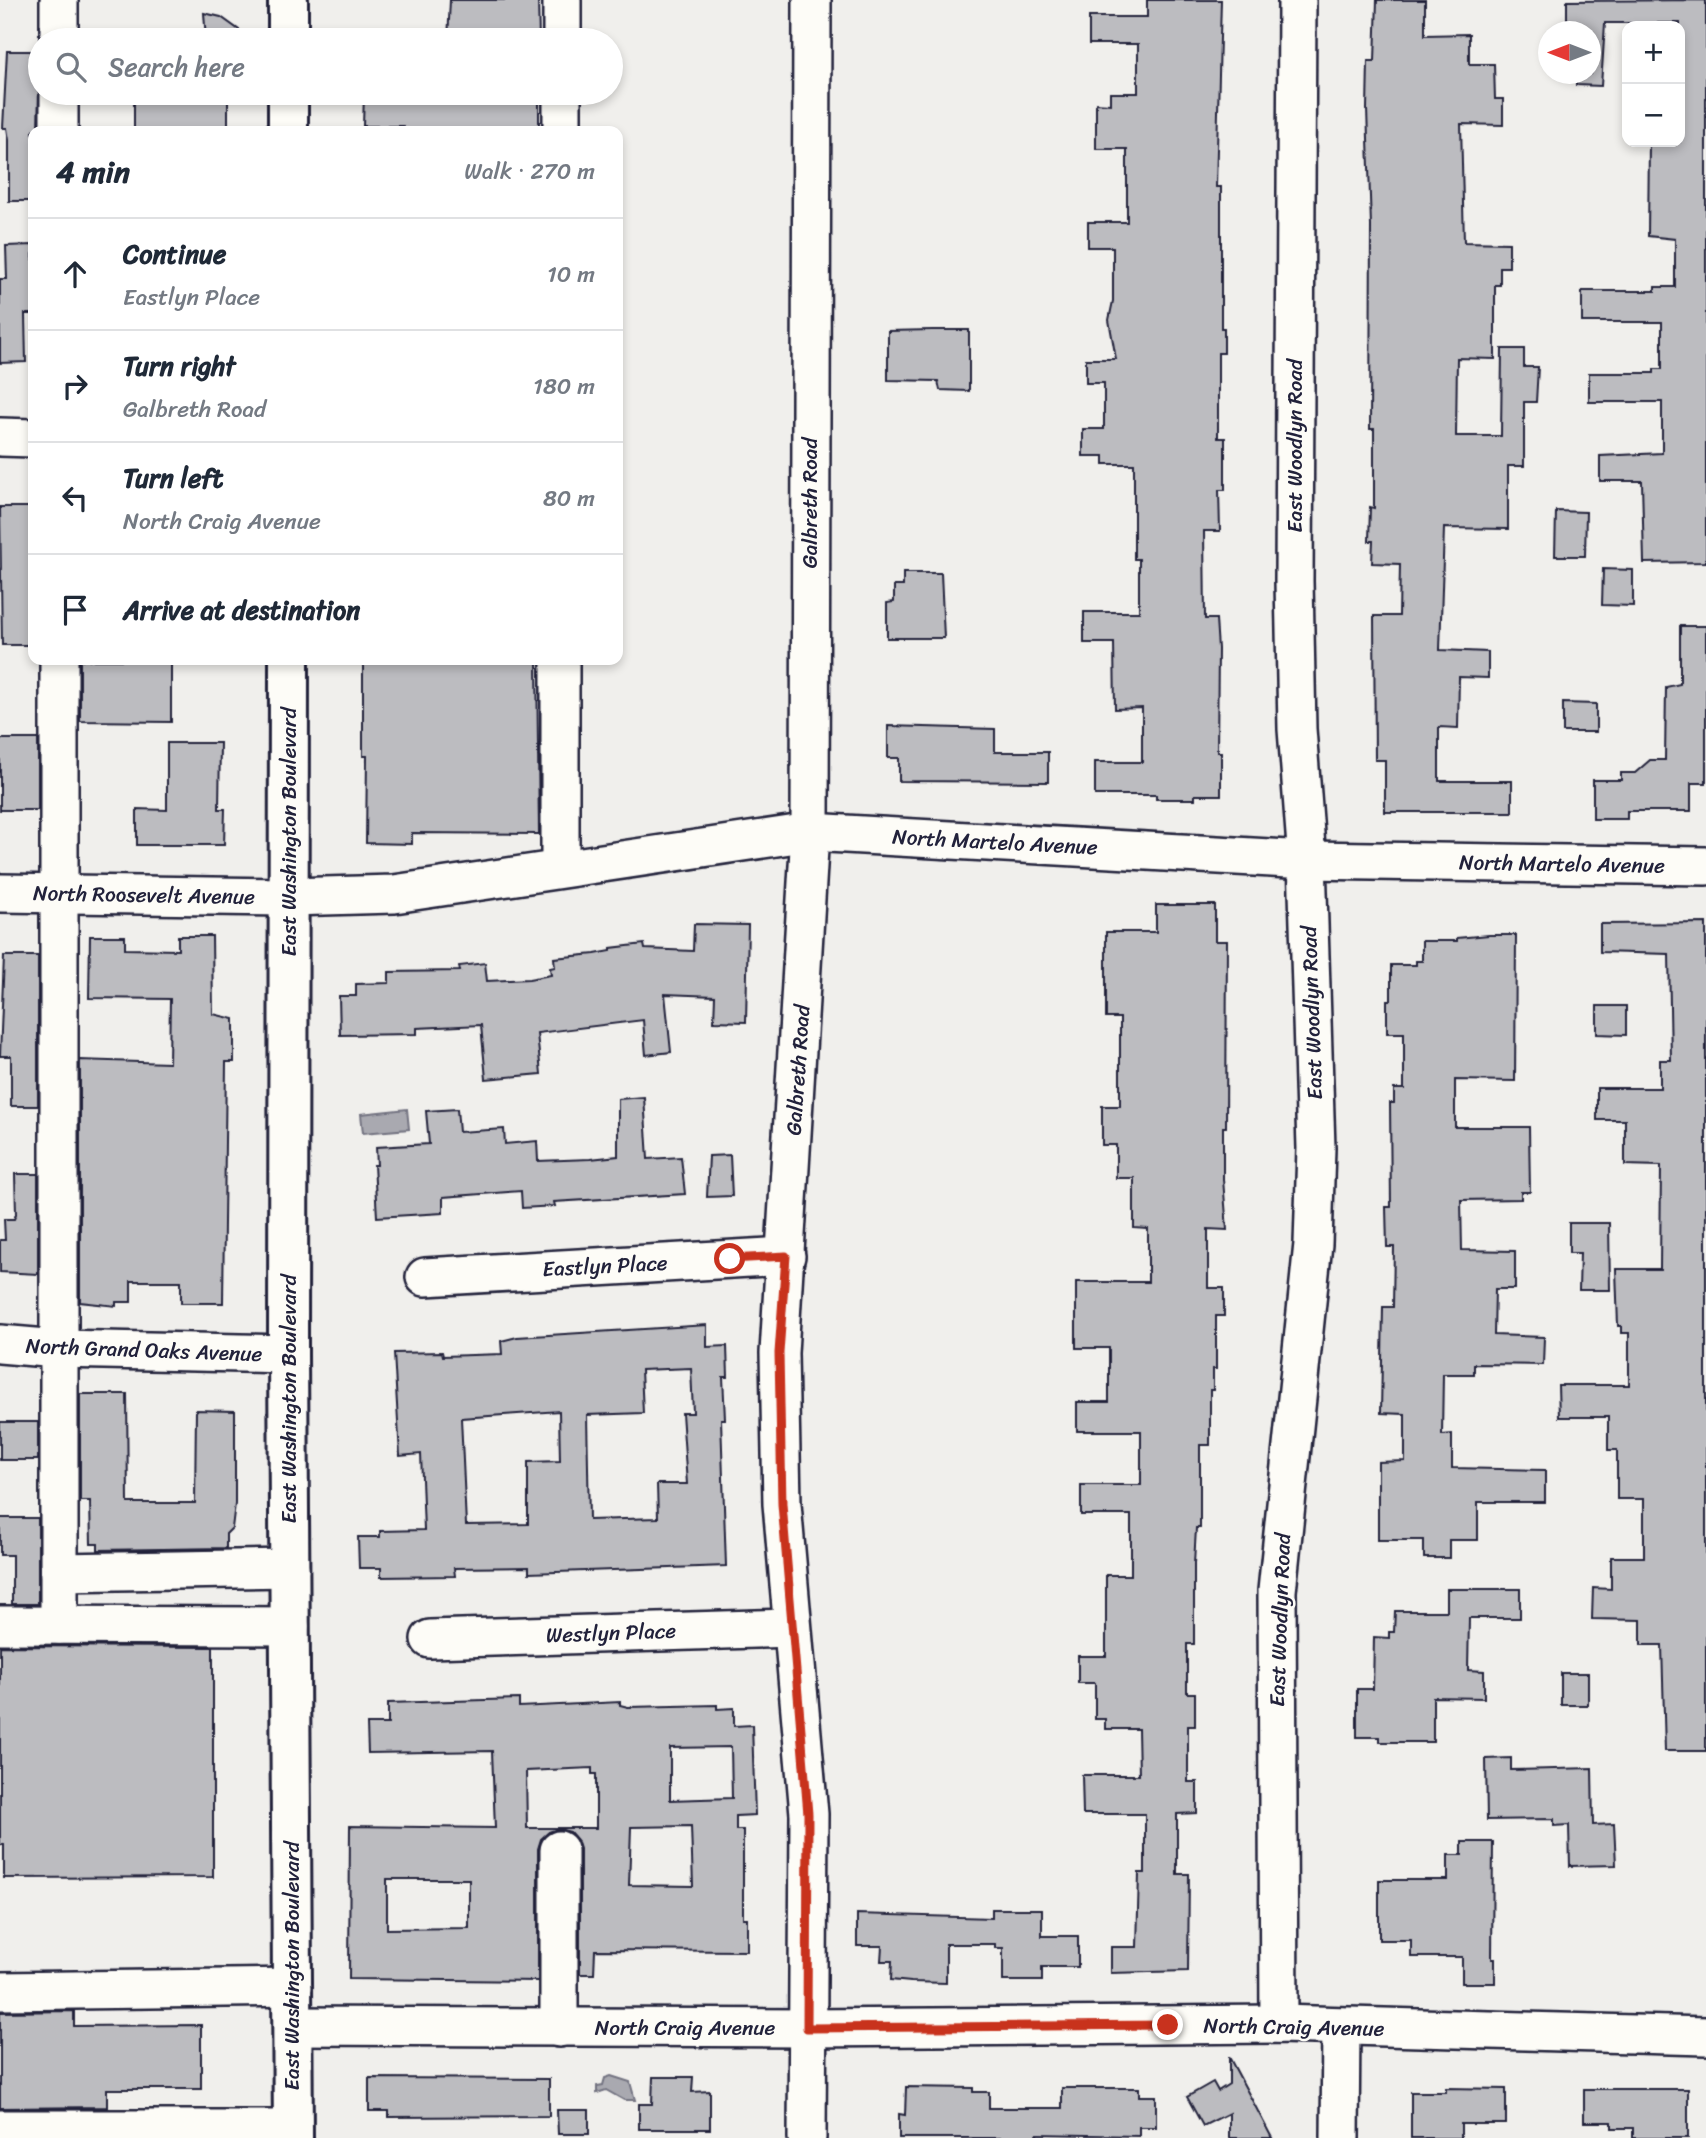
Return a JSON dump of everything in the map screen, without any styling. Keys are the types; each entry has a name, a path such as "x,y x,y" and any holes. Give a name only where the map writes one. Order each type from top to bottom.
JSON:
{"main road":[{"path":"288,0 288,28"},
{"path":"288,105 288,126"},
{"name":"East Washington Boulevard","path":"289,665 288,1354 293,2134"}],"street":[{"path":"59,0 59,28"},
{"path":"562,0 562,28"},
{"name":"Galbreth Road","path":"807,2138 808,1814 781,1490 779,1353 810,832 812,0"},
{"name":"East Woodlyn Road","path":"1279,2024 1277,1591 1312,1257 1316,1148 1307,860 1297,729 1294,581 1297,0"},
{"path":"59,105 59,126"},
{"path":"562,105 562,126"},
{"path":"0,437 28,438"},
{"path":"59,665 59,1625"},
{"path":"560,665 560,869"},
{"name":"North Martelo Avenue","path":"289,897 394,894 810,832 1307,860 1706,866"},
{"name":"North Roosevelt Avenue","path":"0,893 289,897"},
{"name":"Eastlyn Place","path":"425,1277 786,1256"},
{"name":"North Grand Oaks Avenue","path":"0,1344 58,1349 288,1354"},
{"path":"59,1572 290,1568"},
{"path":"0,1625 290,1626"},
{"name":"Westlyn Place","path":"430,1639 792,1628"},
{"path":"559,1850 559,2028"},
{"path":"0,1991 293,1987"},
{"name":"North Craig Avenue","path":"293,2026 807,2028 1279,2024 1706,2036"},
{"path":"1340,2138 1341,2027"},
{"path":"0,2129 293,2134"}],"shaded area":[{"path":"407,1109 409,1129 363,1133 361,1114"},
{"path":"611,2076 630,2082 635,2100 624,2100 606,2090 597,2093 597,2086 603,2085 605,2078"}],"building":[{"path":"450,0 538,0 539,28 449,28"},
{"path":"1147,0 1221,0 1216,187 1221,187 1221,328 1224,328 1224,353 1218,353 1218,438 1225,438 1225,490 1219,490 1220,531 1204,531 1205,619 1216,619 1218,649 1217,752 1221,752 1221,795 1195,795 1195,799 1156,799 1156,795 1095,795 1095,762 1142,762 1142,708 1115,709 1114,643 1084,643 1084,612 1139,612 1139,559 1134,559 1134,464 1104,464 1104,456 1083,456 1083,429 1104,429 1104,383 1086,383 1086,359 1116,359 1109,320 1113,301 1113,247 1088,247 1088,222 1127,222 1127,149 1096,149 1096,103 1110,104 1110,93 1138,93 1138,44 1089,44 1089,17 1147,17"},
{"path":"1377,0 1425,0 1425,35 1469,34 1469,64 1494,64 1495,99 1503,99 1503,125 1461,124 1464,242 1509,243 1509,267 1500,267 1500,285 1495,285 1495,359 1457,358 1456,436 1501,436 1502,349 1524,349 1524,367 1538,367 1536,402 1524,402 1524,466 1508,466 1508,529 1444,528 1440,650 1488,652 1488,678 1459,677 1458,728 1439,727 1439,781 1512,781 1512,812 1385,812 1385,760 1375,760 1374,616 1399,616 1400,564 1372,563 1373,541 1369,541 1370,507 1374,508 1374,429 1370,429 1371,226 1367,109 1368,61 1375,61"},
{"path":"1706,0 1706,562 1644,563 1642,481 1600,481 1600,456 1662,453 1662,402 1589,402 1589,373 1654,373 1654,369 1662,369 1662,322 1582,322 1582,291 1655,291 1655,287 1675,287 1675,239 1648,236 1649,147 1685,147 1685,21 1605,23 1601,86 1576,85 1601,84 1601,21 1567,21 1567,1"},
{"path":"204,13 221,17 236,28 205,28"},
{"path":"7,51 28,51 28,105 39,105 38,126 28,126 28,201 9,201 9,140 7,128 3,128"},
{"path":"134,105 228,105 228,126 134,126"},
{"path":"364,105 539,105 539,126 363,126"},
{"path":"28,245 26,362 0,363 0,279 7,279 6,246"},
{"path":"969,330 969,391 940,390 938,381 888,380 888,331"},
{"path":"0,507 28,507 28,645 2,645"},
{"path":"1556,511 1586,512 1585,556 1555,556"},
{"path":"1603,569 1633,570 1633,606 1602,605"},
{"path":"903,573 941,573 944,638 887,638 887,603 894,602 894,586 903,586"},
{"path":"1680,626 1706,626 1706,783 1691,783 1691,811 1627,811 1627,819 1593,819 1593,780 1621,780 1621,773 1635,773 1650,760 1665,760 1666,687 1680,684"},
{"path":"80,665 171,665 171,722 80,721"},
{"path":"363,665 537,665 539,834 412,833 412,844 366,843 367,756 363,756"},
{"path":"1563,703 1596,704 1596,732 1563,732"},
{"path":"888,726 995,729 995,752 1048,752 1048,782 899,781 899,758 888,758"},
{"path":"0,739 38,739 38,810 0,810"},
{"path":"167,743 220,743 219,809 225,809 224,845 137,845 137,809 167,810"},
{"path":"1156,905 1215,905 1215,941 1227,941 1226,1127 1223,1127 1223,1179 1227,1230 1208,1229 1208,1288 1224,1288 1224,1316 1216,1316 1216,1369 1213,1369 1213,1390 1210,1390 1210,1445 1200,1445 1200,1528 1196,1528 1194,1564 1194,1644 1187,1644 1187,1693 1195,1693 1195,1726 1188,1726 1188,1782 1197,1782 1197,1813 1177,1814 1177,1874 1189,1874 1188,1971 1111,1973 1111,1947 1137,1947 1139,1873 1145,1873 1145,1814 1083,1814 1082,1775 1139,1775 1138,1729 1105,1729 1105,1719 1095,1719 1095,1683 1078,1683 1078,1656 1106,1656 1106,1575 1131,1575 1131,1515 1081,1515 1081,1485 1141,1485 1141,1431 1077,1431 1077,1402 1109,1402 1109,1348 1076,1348 1076,1282 1148,1282 1148,1229 1134,1228 1134,1178 1116,1178 1116,1145 1102,1145 1102,1106 1120,1106 1120,1018 1106,1018 1106,932 1156,932"},
{"path":"1706,923 1706,1751 1665,1751 1662,1645 1641,1645 1641,1620 1592,1619 1593,1588 1611,1589 1611,1557 1644,1557 1644,1499 1617,1499 1617,1450 1608,1450 1608,1417 1559,1417 1558,1385 1629,1385 1629,1333 1621,1333 1621,1326 1618,1326 1616,1269 1660,1269 1661,1166 1625,1165 1625,1120 1597,1120 1597,1088 1660,1088 1660,1060 1671,1060 1669,954 1600,952 1600,924"},
{"path":"694,924 748,925 746,1022 714,1021 715,996 665,994 671,1052 646,1055 643,1020 537,1033 541,1074 486,1079 481,1025 417,1028 417,1034 340,1035 339,996 356,996 356,984 389,983 389,972 460,971 459,966 485,963 487,981 529,979 551,975 550,968 555,967 554,958 595,954 611,951 611,948 644,944 645,949 693,951"},
{"path":"1516,935 1515,1081 1455,1080 1455,1127 1529,1127 1530,1192 1521,1192 1521,1199 1461,1200 1462,1250 1515,1251 1515,1289 1495,1289 1494,1335 1544,1337 1543,1365 1474,1364 1474,1374 1443,1374 1442,1435 1452,1434 1452,1468 1545,1470 1545,1502 1478,1502 1478,1540 1449,1540 1449,1558 1424,1558 1424,1540 1378,1540 1378,1462 1405,1461 1405,1414 1381,1413 1383,1307 1393,1307 1394,1247 1387,1247 1386,1207 1391,1207 1390,1103 1394,1103 1394,1089 1404,1089 1404,1033 1387,1033 1387,1000 1391,1000 1391,965 1416,965 1416,961 1422,961 1422,941 1457,941 1457,938"},
{"path":"90,936 125,936 125,949 178,950 178,936 212,936 213,1014 234,1019 234,1062 226,1062 223,1303 181,1303 181,1281 131,1281 131,1302 116,1302 116,1306 80,1302 80,1060 169,1063 170,999 89,998"},
{"path":"4,956 38,956 38,1106 11,1106 11,1056 0,1056"},
{"path":"1597,1006 1626,1006 1626,1035 1597,1034"},
{"path":"644,1097 648,1159 681,1157 685,1194 554,1202 555,1206 522,1208 521,1191 443,1197 443,1213 377,1217 374,1165 377,1165 376,1147 429,1144 426,1111 457,1109 459,1132 504,1129 505,1144 537,1141 538,1161 590,1159 618,1156 618,1099"},
{"path":"730,1155 732,1196 707,1197 709,1156"},
{"path":"15,1174 38,1174 38,1274 0,1272 0,1240 5,1240 4,1219 14,1219 16,1214"},
{"path":"1569,1223 1609,1223 1610,1290 1579,1290 1580,1253 1569,1253"},
{"path":"707,1325 707,1347 727,1346 728,1377 723,1377 725,1419 721,1419 726,1566 529,1573 529,1567 454,1568 455,1576 381,1577 381,1568 359,1568 358,1537 380,1537 380,1531 424,1530 421,1454 400,1456 394,1353 442,1352 443,1356 502,1354 501,1341 517,1337","holes":["691,1368 693,1413 682,1413 687,1484 657,1484 658,1518 589,1520 587,1415 643,1413 641,1370","559,1411 560,1461 528,1462 528,1524 466,1525 461,1418"]},
{"path":"80,1394 127,1394 128,1503 195,1503 196,1410 235,1411 235,1504 232,1528 226,1534 226,1548 98,1550 98,1544 91,1544 90,1501 80,1501"},
{"path":"0,1422 38,1422 38,1460 0,1460"},
{"path":"0,1518 38,1518 38,1604 12,1604 12,1555 0,1555"},
{"path":"1447,1589 1520,1589 1520,1618 1469,1618 1468,1670 1484,1671 1484,1698 1433,1697 1433,1742 1380,1742 1380,1737 1357,1737 1357,1689 1373,1689 1374,1637 1389,1638 1389,1632 1394,1632 1395,1611 1447,1611"},
{"path":"0,1646 213,1647 213,1877 4,1878 4,1845 0,1845"},
{"path":"1561,1673 1588,1673 1588,1705 1561,1705"},
{"path":"519,1699 519,1707 620,1702 620,1705 628,1707 717,1705 717,1709 734,1708 734,1726 752,1725 755,1815 736,1816 736,1830 743,1830 743,1918 747,1918 747,1951 595,1950 594,1974 580,1974 580,1849 570,1832 558,1829 541,1839 538,1849 538,1981 349,1979 350,1826 495,1828 492,1751 368,1753 367,1724 388,1724 388,1703","holes":["731,1747 732,1798 670,1800 670,1748","592,1768 592,1774 596,1774 596,1828 527,1828 526,1771","691,1826 693,1886 629,1885 631,1827","387,1879 469,1879 469,1928 387,1929"]},
{"path":"1511,1758 1511,1770 1592,1768 1593,1825 1614,1824 1616,1865 1570,1866 1569,1825 1554,1826 1554,1819 1487,1820 1486,1759"},
{"path":"1462,1842 1493,1842 1492,1959 1495,1959 1495,1983 1462,1983 1462,1957 1411,1957 1411,1940 1379,1940 1379,1880 1448,1880 1448,1855 1462,1855"},
{"path":"992,1909 1042,1909 1042,1936 1078,1936 1078,1967 1042,1967 1042,1981 1003,1981 1003,1948 995,1948 995,1944 946,1944 946,1983 911,1982 891,1980 892,1961 881,1961 882,1946 857,1946 857,1914 992,1918"},
{"path":"74,2011 74,2026 201,2025 201,2089 107,2089 107,2107 0,2108 0,2012"},
{"path":"1229,2057 1272,2138 1229,2138 1229,2113 1203,2126 1187,2097 1213,2082 1218,2091 1229,2084"},
{"path":"653,2077 693,2077 692,2092 710,2091 710,2129 639,2129 639,2104 652,2104"},
{"path":"369,2078 549,2079 549,2116 389,2117 389,2111 369,2111"},
{"path":"906,2087 973,2088 973,2092 989,2092 989,2108 1062,2108 1062,2088 1139,2088 1139,2096 1156,2096 1156,2127 1139,2127 1139,2136 1037,2134 1037,2138 899,2138 899,2114 905,2115"},
{"path":"1446,2088 1506,2089 1506,2124 1461,2124 1461,2138 1411,2138 1411,2092 1446,2092"},
{"path":"1584,2089 1688,2089 1688,2138 1633,2138 1633,2128 1612,2128 1612,2122 1584,2122"},
{"path":"557,2110 589,2110 589,2134 558,2134"}],"route":[{"path":"730,1259 786,1256 779,1353 782,1504 808,1814 807,2028 1168,2025"}]}
